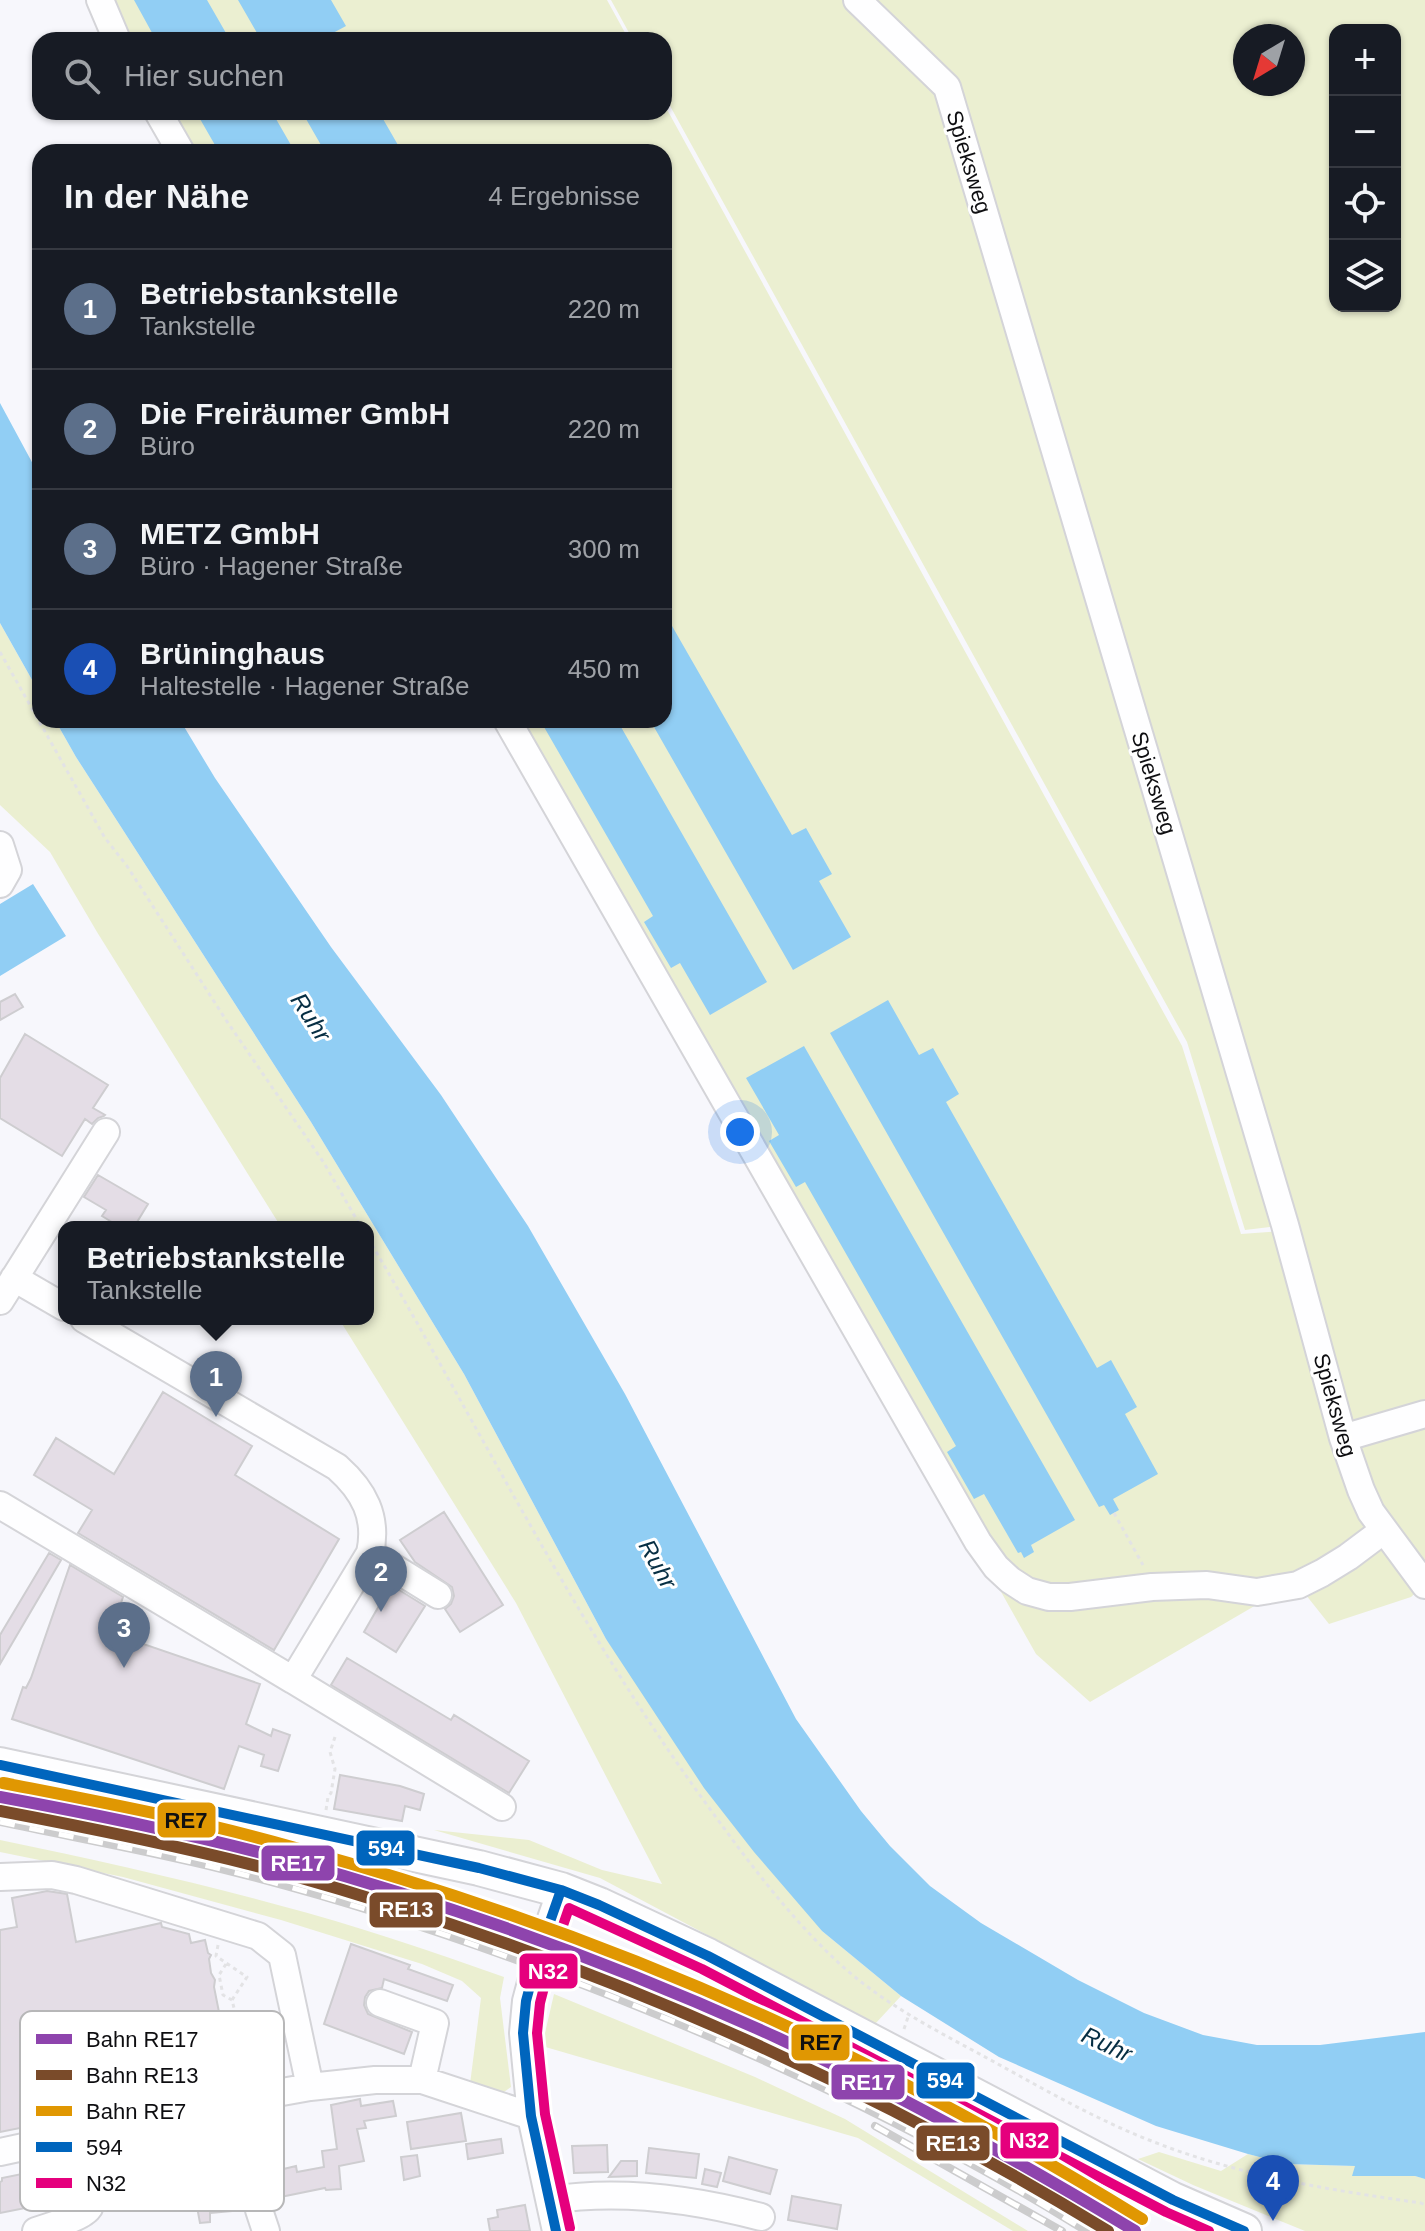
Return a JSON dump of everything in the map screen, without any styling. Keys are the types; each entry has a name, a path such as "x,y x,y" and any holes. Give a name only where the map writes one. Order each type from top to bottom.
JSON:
{"main road":[{"path":"0,1765 479,1868 561,1890 708,1956 1173,2200 1244,2231"}],"street":[{"path":"100,0 114,32"},
{"name":"Spieksweg","path":"857,0 947,87 1285,1225 1343,1438 1371,1512 1425,1585"},
{"path":"163,120 176,144"},
{"path":"512,728 970,1528 996,1567 1027,1591 1049,1597 1207,1585 1257,1592 1298,1585 1348,1557 1384,1530"},
{"path":"0,845 4,852 4,877"},
{"path":"0,1301 106,1132"},
{"path":"14,1278 58,1304"},
{"path":"94,1325 337,1467 355,1482 366,1500 374,1536 370,1553 293,1680"},
{"path":"1343,1438 1425,1414"},
{"path":"0,1505 502,1807"},
{"path":"370,1553 438,1595"},
{"path":"0,1877 52,1875 76,1880 258,1936 282,1955 310,2087"},
{"path":"556,2231 531,2116 523,2033 526,2001 561,1890"},
{"path":"380,2003 435,2023 422,2080"},
{"path":"284,2092 375,2080 422,2080 531,2116"},
{"path":"0,2152 20,2148"},
{"path":"550,2200 581,2195 664,2198 717,2205 761,2217"},
{"path":"36,2231 86,2211"}],"path":[{"path":"0,652 32,709"},
{"path":"43,728 105,838 127,866 226,1020 324,1163 358,1221"},
{"path":"374,1249 596,1640 663,1747 741,1852 806,1931 844,1968 935,2030 1065,2101 1149,2140 1206,2160 1313,2187 1425,2205"},
{"path":"1114,1513 1142,1562 1152,1587"},
{"path":"326,1806 335,1769 330,1752 344,1711"},
{"path":"222,1925 216,1956 247,1977 232,2000 234,2011"},
{"path":"226,1963 219,1975 223,1995 232,2000"}],"green space":[{"path":"87,0 607,0 625,32 106,32"},
{"path":"611,0 1425,0 1425,1584 1411,1597 1329,1624 1298,1585 1384,1530 1285,1225 1245,1230 1187,1042 672,109 672,32 629,32"},
{"path":"672,119 1182,1046 1241,1234 1281,1231 1375,1527 1321,1567 1090,1702 1036,1654 515,728 672,728 672,144 173,144 159,120"},
{"path":"0,623 32,680 32,728 60,728 371,1221 277,1221 50,852 0,805"},
{"path":"374,1226 464,1374 606,1639 822,1931 901,1996 875,2024 600,1878 434,1830 529,1840 602,1870 662,1884 516,1603 343,1325 374,1325"},
{"path":"0,1840 174,1878 307,1913 504,1977 500,1998 511,2087 501,2094 470,2084 481,1998 462,1981 422,1964 281,1920 123,1877 0,1852"},
{"path":"554,1994 755,2077 845,2119 1028,2231 1013,2231 858,2138 542,2046"},
{"path":"1159,2152 1221,2171 1248,2154 1287,2164 1356,2166 1353,2176 1415,2176 1425,2179 1425,2231 1305,2231 1138,2159"}],"water":[{"path":"134,0 207,0 225,32 152,32"},
{"path":"238,0 331,0 346,26 335,32 256,32"},
{"path":"201,120 277,120 290,144 214,144"},
{"path":"307,120 384,120 397,144 320,144"},
{"path":"0,403 32,462 32,680 0,623"},
{"path":"672,626 792,835 806,828 832,874 819,881 851,937 793,970 655,728 672,728"},
{"name":"Ruhr","path":"60,728 185,728 215,778 331,947 441,1095 528,1226 625,1394 796,1719 861,1811 890,1846 930,1886 981,1923 1078,1980 1144,2013 1203,2035 1257,2045 1320,2045 1425,2032 1425,2179 1415,2176 1352,2176 1355,2166 1287,2164 1156,2126 999,2057 901,1996 822,1931 704,1788 606,1639 464,1374 374,1226 374,1221 371,1221 311,1122"},
{"path":"545,728 622,728 767,982 710,1015 680,963 671,968 644,922 653,916"},
{"path":"33,884 66,936 0,976 0,904"},
{"path":"888,1000 919,1055 933,1048 959,1094 946,1102 1097,1368 1111,1360 1137,1407 1125,1414 1158,1474 1113,1499 1119,1510 1110,1515 1104,1505 1099,1507 830,1033"},
{"path":"804,1046 1075,1520 1031,1545 1034,1552 1024,1558 1021,1552 1018,1553 984,1494 974,1499 947,1452 956,1446 805,1182 796,1187 769,1141 779,1135 746,1078"}],"building":[{"path":"15,994 23,1007 0,1020 0,1002"},
{"path":"25,1034 108,1085 93,1108 105,1115 92,1124 85,1119 62,1156 0,1118 0,1078"},
{"path":"98,1175 148,1204 138,1221 110,1221 102,1216 106,1210 84,1197"},
{"path":"163,1392 252,1446 235,1475 339,1539 274,1650 78,1533 92,1510 34,1475 56,1438 114,1474"},
{"path":"444,1512 503,1605 460,1632 445,1609 454,1596 452,1587 415,1562 400,1540"},
{"path":"49,1553 61,1560 0,1664 0,1635"},
{"path":"70,1565 123,1597 111,1633 260,1684 246,1724 271,1736 273,1729 290,1735 278,1771 261,1766 264,1755 239,1746 224,1789 12,1719 23,1687 26,1688 31,1678"},
{"path":"391,1585 425,1606 396,1652 364,1632"},
{"path":"347,1658 451,1720 454,1715 529,1761 509,1793 331,1685"},
{"path":"340,1775 400,1786 424,1794 420,1810 405,1806 402,1821 334,1809"},
{"path":"47,1891 67,1894 76,1942 161,1923 162,1927 189,1934 191,1943 205,1940 211,1955 209,1959 219,2011 20,2011 20,2128 0,2132 0,1930 17,1927 12,1898"},
{"path":"351,1944 410,1965 408,1969 453,1985 447,2001 384,1979 382,1988 369,1991 364,2005 368,2014 412,2032 404,2054 324,2024"},
{"path":"360,2099 361,2106 393,2101 396,2116 364,2121 366,2128 357,2129 364,2161 339,2166 341,2189 325,2188 284,2196 284,2169 296,2166 297,2172 324,2167 322,2151 337,2149 331,2105"},
{"path":"461,2113 466,2141 411,2149 407,2122"},
{"path":"501,2139 503,2153 468,2159 466,2144"},
{"path":"607,2145 608,2172 574,2173 572,2146"},
{"path":"649,2148 699,2154 696,2178 646,2173"},
{"path":"417,2155 420,2176 404,2180 401,2157"},
{"path":"729,2157 777,2170 770,2194 723,2181"},
{"path":"621,2161 637,2161 637,2176 609,2177"},
{"path":"705,2169 721,2173 717,2187 702,2184"},
{"path":"20,2174 20,2209 0,2213 2,2178"},
{"path":"792,2196 841,2205 837,2229 788,2220"},
{"path":"525,2205 530,2231 490,2231 488,2219 498,2217 497,2210"},
{"path":"198,2211 232,2211 210,2213 210,2222 200,2223"}],"railway":[{"path":"0,1822 268,1881 431,1930 537,1968 643,2009 813,2083 924,2138 1086,2231"},
{"path":"875,2126 1062,2231"}],"rail line":[{"name":"RE7","path":"3,1783 256,1837 480,1904 603,1949 724,1998 876,2069 1010,2141 1142,2219"},
{"name":"RE17","path":"0,1797 145,1826 288,1860 413,1897 598,1962 778,2038 869,2082 1003,2154 1135,2231"},
{"name":"RE13","path":"0,1811 142,1839 284,1873 392,1905 604,1980 811,2070 912,2120 1108,2231"}],"transit line":[{"name":"594","path":"0,1765 479,1868 561,1890 708,1956 1173,2200 1244,2231"},
{"name":"594","path":"556,2231 531,2116 523,2033 526,2001 561,1890"},
{"name":"N32","path":"570,2228 545,2114 537,2033 540,2003 551,1960 569,1908 702,1969 1166,2212 1209,2231"}],"place":[{"name":"Betriebstankstelle","path":"216,1417"},
{"name":"Die Freiräumer GmbH","path":"381,1612"},
{"name":"METZ GmbH","path":"124,1668"},
{"name":"Brüninghaus","path":"1273,2221"}]}
